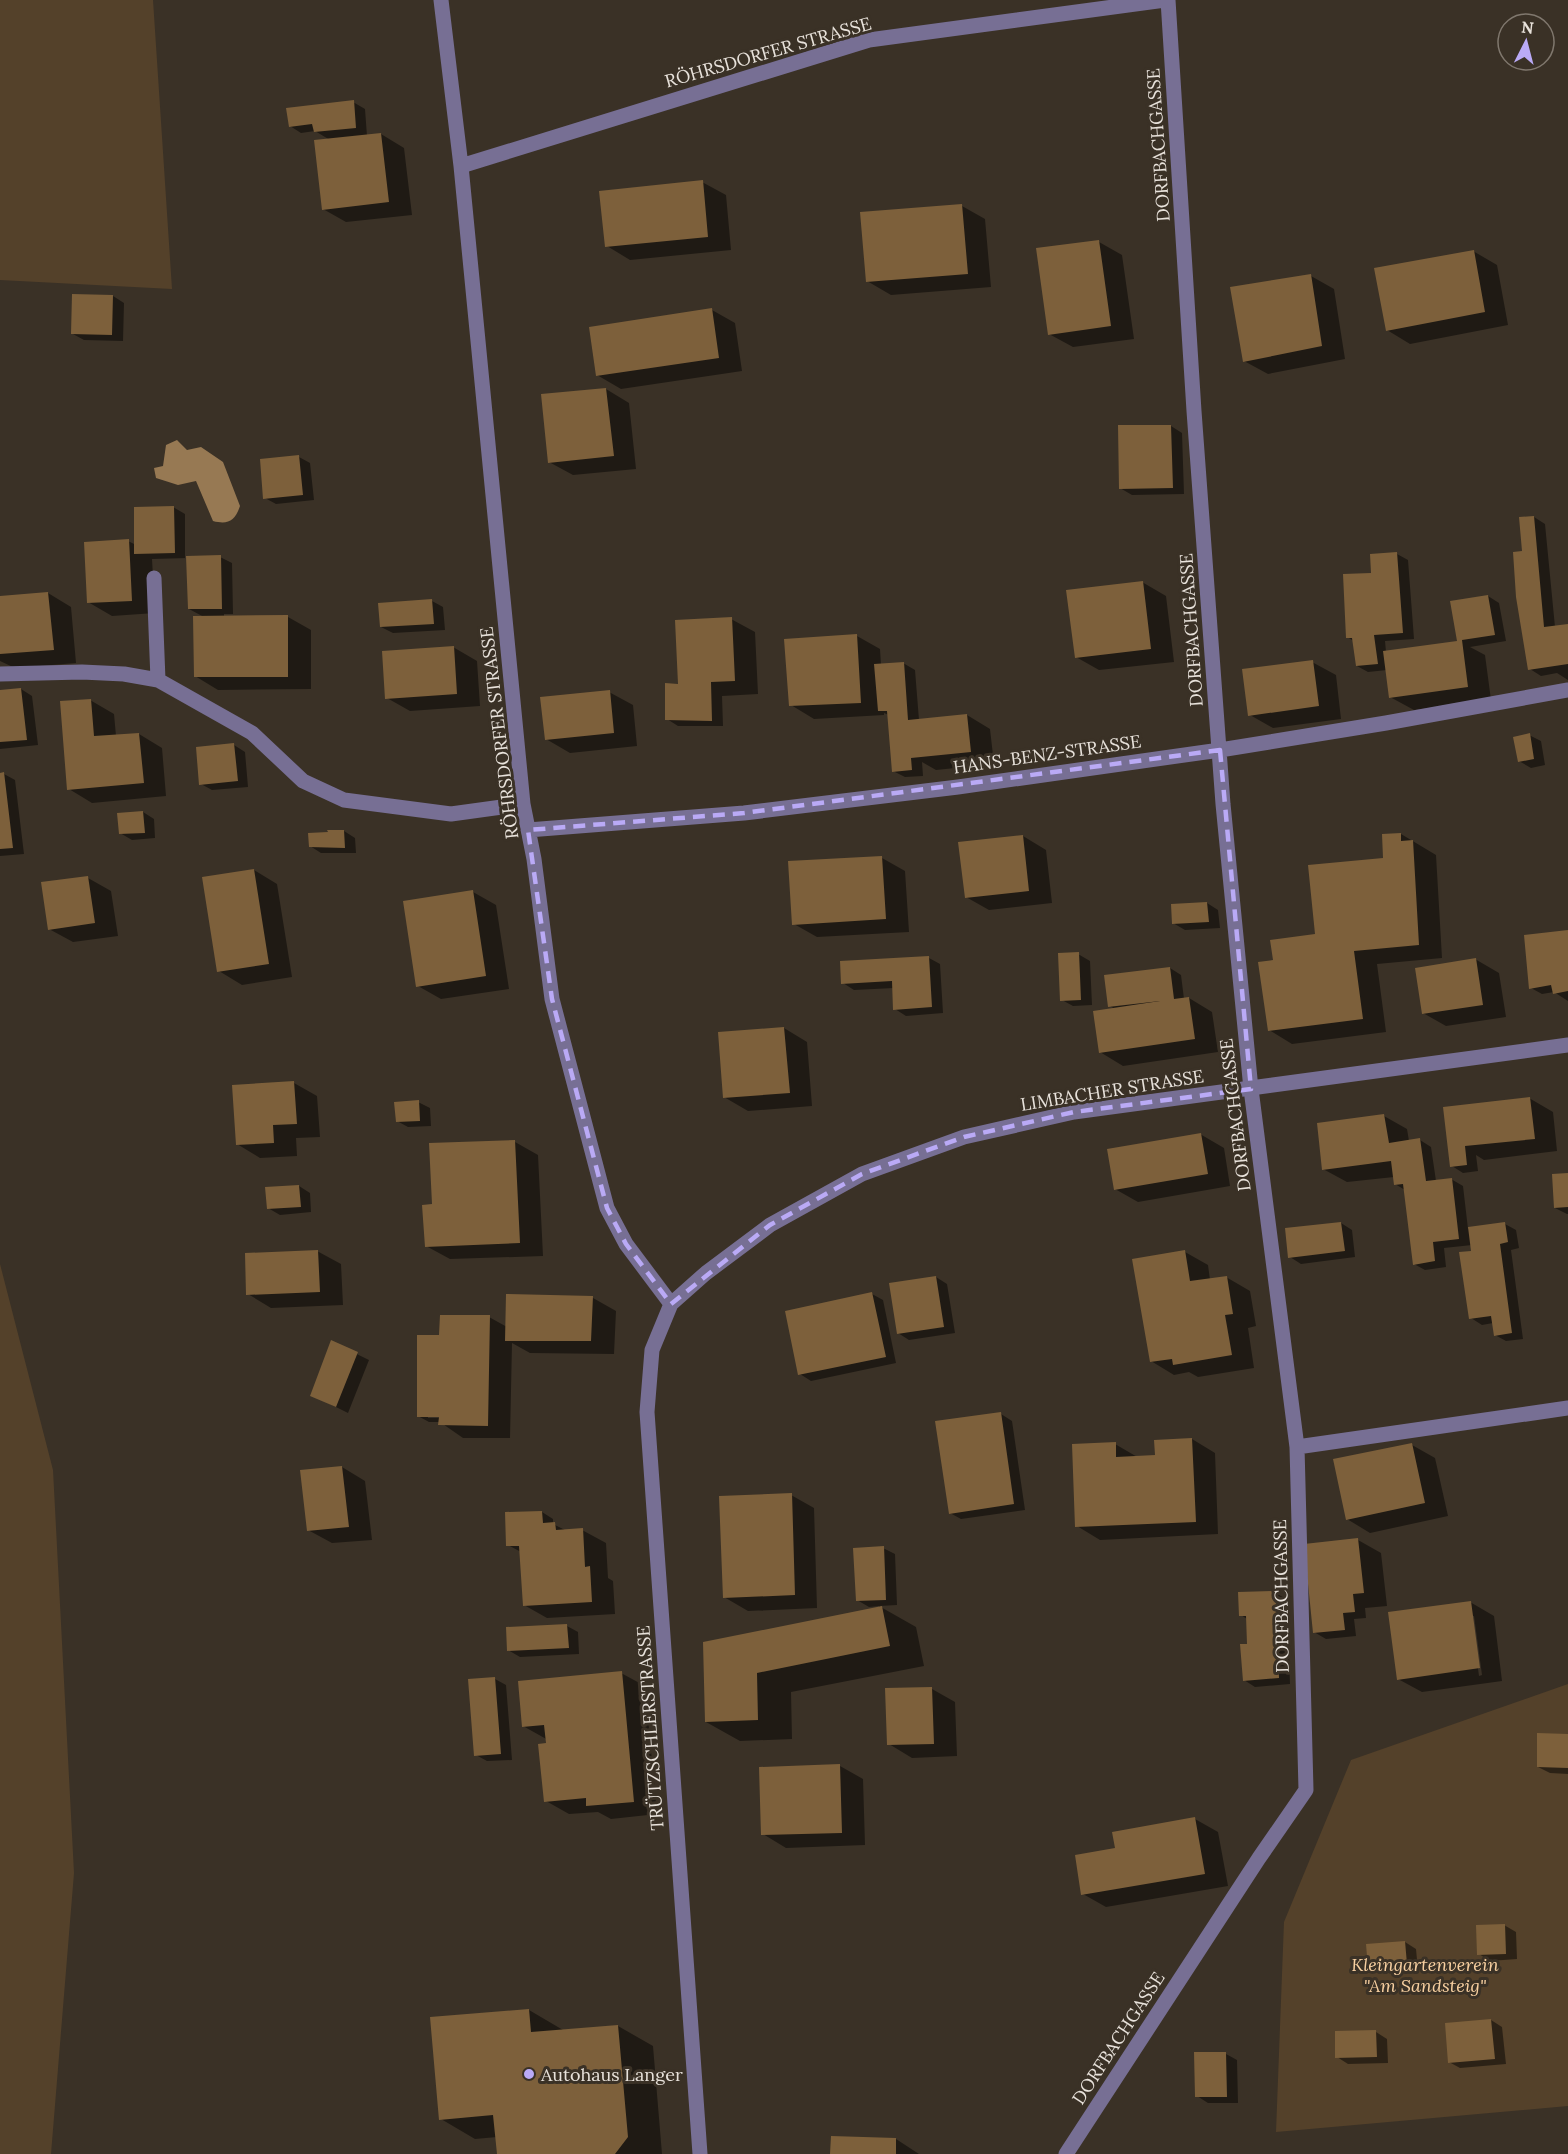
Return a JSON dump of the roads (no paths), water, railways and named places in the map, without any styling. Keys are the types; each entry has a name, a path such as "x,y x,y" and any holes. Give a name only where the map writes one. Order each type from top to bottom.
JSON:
{"street":[{"name":"RÖHRSDORFER STRASSE","path":"441,0 461,166 523,804 534,859 552,999 607,1208 626,1244 672,1304"},
{"name":"RÖHRSDORFER STRASSE","path":"461,166 869,40 1167,0"},
{"name":"DORFBACHGASSE","path":"1066,2154 1259,1858 1306,1790 1297,1447 1251,1089 1220,750 1194,411 1167,0"},
{"path":"154,578 158,680"},
{"path":"0,674 82,672 124,674 158,680 252,733 303,781 344,800 451,814 523,804"},
{"name":"HANS-BENZ-STRASSE","path":"528,830 744,813 958,787 1220,750 1568,690"},
{"name":"LIMBACHER STRASSE","path":"672,1304 706,1273 770,1225 862,1174 964,1137 1063,1115 1568,1046"},
{"name":"TRÜTZSCHLERSTRASSE","path":"672,1304 652,1350 647,1412 700,2154"},
{"path":"1297,1447 1568,1408"}],"place":[{"name":"Autohaus Langer","path":"529,2074"}],"park label":[{"name":"Kleingartenverein \"Am Sandsteig\"","path":"1425,1974"}]}
